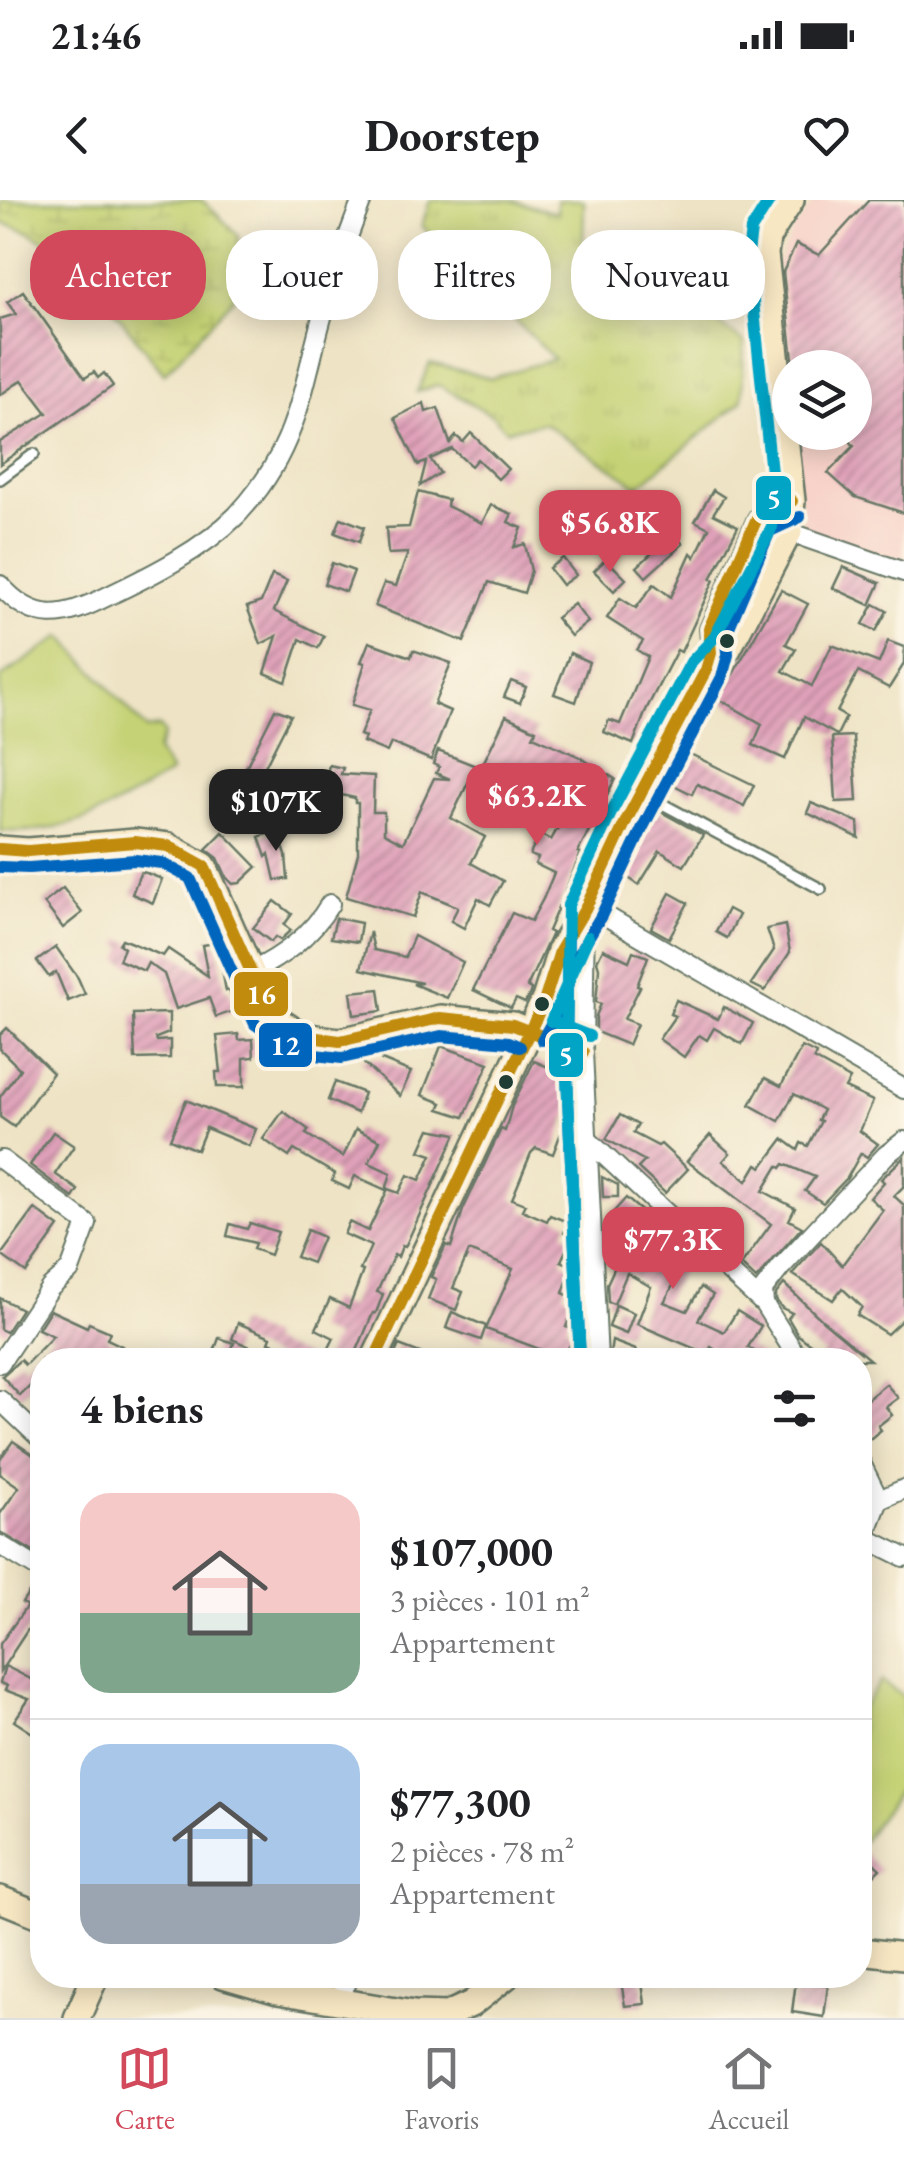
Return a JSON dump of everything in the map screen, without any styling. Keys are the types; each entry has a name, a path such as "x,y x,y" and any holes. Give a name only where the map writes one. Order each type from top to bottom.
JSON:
{"street":[{"path":"0,585 15,602 35,614 89,606 199,546 235,517 264,483 297,420 328,294 362,200"},
{"path":"706,670 728,649 788,532 792,501 765,254 767,238 791,200"},
{"path":"380,1348 545,998 560,951 706,670 709,628 757,518 792,501"},
{"path":"788,532 904,572"},
{"path":"0,849 28,851 134,842 168,846 204,866 270,1014 302,1036 340,1041 440,1018 512,1025 583,1052"},
{"path":"251,972 279,958 299,941 330,904"},
{"path":"586,907 583,1052 598,1348"},
{"path":"586,907 904,1089"},
{"path":"764,1304 763,1290 781,1267 886,1155 904,1141"},
{"path":"590,1142 764,1304 792,1348"},
{"path":"0,1363 50,1288 70,1270 87,1224 2,1160"},
{"path":"0,1400 30,1429"},
{"path":"872,1487 878,1500"},
{"path":"872,1515 878,1500 904,1489"},
{"path":"0,1545 30,1564"},
{"path":"872,1545 904,1557"},
{"path":"0,1899 30,1911"},
{"path":"872,1952 904,1956"},
{"path":"77,2018 90,1988"},
{"path":"268,1988 414,2014 447,2015 459,2014 492,1988"},
{"path":"335,2001 344,1988"}],"lane":[{"path":"0,479 34,454"},
{"path":"642,792 820,889"}],"shaded area":[{"path":"816,200 904,200 904,569 804,535 795,450 872,450 872,350 785,350 777,264 795,227"}],"green space":[{"path":"1,200 202,200 233,230 226,230 226,307 164,374 122,320 206,320 206,230 30,230 30,233 0,222"},
{"path":"430,200 510,200 557,213 557,200 584,200 584,230 571,230 571,320 714,320 744,342 742,401 638,486 544,423 506,430 492,415 438,385 417,392 430,363 491,378 554,359 515,320 551,320 551,230 426,230 422,226"},
{"path":"62,636 146,729 160,727 164,734 157,751 171,773 110,808 71,824 0,831 0,678"},
{"path":"881,1681 904,1697 904,1783 872,1828 872,1694"}],"building":[{"path":"869,200 904,200 904,513 855,497 828,473 850,450 872,450 872,350 792,350 783,272 796,244 819,255"},
{"path":"23,291 30,301 30,320 44,320 85,378 94,372 98,378 104,373 113,386 0,464 0,442 47,413 22,380 0,395 0,319 16,314 7,302"},
{"path":"424,403 426,412 438,408 450,443 456,436 463,442 471,433 508,469 498,479 477,459 471,466 452,449 430,459 440,473 420,486 426,462 418,465 395,418"},
{"path":"713,490 724,497 713,514 738,526 681,652 677,650 633,744 604,732 609,720 620,724 648,657 637,650 643,641 607,618 620,598 636,608 654,584 671,597 691,553 695,557 709,528 695,521"},
{"path":"418,492 448,500 447,506 482,523 491,505 512,514 508,522 522,528 514,547 525,544 531,571 524,593 489,582 464,642 375,606 384,583 396,586 408,553 388,554 386,528 409,527"},
{"path":"601,512 610,522 596,535 587,526"},
{"path":"657,514 683,544 646,577 637,567 652,553 635,533"},
{"path":"341,518 364,527 359,542 335,533"},
{"path":"563,558 576,575 562,585 549,568"},
{"path":"606,559 626,579 614,591 594,571"},
{"path":"332,563 354,571 346,592 324,584"},
{"path":"843,567 880,583 870,605 833,588"},
{"path":"272,575 287,581 274,611 324,636 318,648 300,639 286,682 265,673 277,636 261,644 247,607 261,602"},
{"path":"781,590 808,604 786,644 796,649 783,671 812,686 832,645 879,663 888,641 904,647 904,664 889,688 858,672 837,712 846,717 837,735 804,717 785,759 753,745 762,724 719,699"},
{"path":"574,604 588,622 571,636 556,618"},
{"path":"874,604 887,611 876,631 863,624"},
{"path":"369,642 411,657 413,650 451,663 434,704 450,711 431,760 391,743 387,752 363,742 365,737 360,735 370,710 352,705"},
{"path":"570,653 589,662 576,702 554,694"},
{"path":"511,681 526,687 520,703 504,697"},
{"path":"275,709 291,715 260,776 245,769"},
{"path":"506,716 536,730 533,736 578,756 615,779 578,852 581,853 548,931 552,933 527,987 530,993 525,1003 516,999 511,1008 473,990 512,913 531,921 543,899 554,873 535,864 538,858 530,855 539,834 551,840 586,777 562,768 536,815 511,802 516,792 478,774"},
{"path":"853,736 857,801 836,802 832,737"},
{"path":"682,750 754,785 744,806 697,784 692,794 666,781"},
{"path":"438,751 476,766 451,818 485,837 471,863 503,881 490,905 478,898 464,928 451,921 458,907 422,892 413,917 346,897 358,853 358,803 355,798 323,791 329,765 343,768 341,774 374,776 373,812 384,812 384,833 403,843 434,778 450,779 436,773 439,767 433,764"},
{"path":"811,803 858,822 859,838 807,813"},
{"path":"652,807 703,835 684,866 660,851 639,885 624,875 627,871 622,868"},
{"path":"277,830 286,855 288,879 275,880 269,854 266,857 259,837"},
{"path":"223,832 257,867 240,883 233,884 227,878 218,858 206,849"},
{"path":"141,871 162,879 153,903 132,894"},
{"path":"63,888 82,913 63,928 44,903"},
{"path":"670,893 688,903 669,938 651,928"},
{"path":"275,901 292,914 284,925 291,930 271,942 253,928"},
{"path":"728,909 739,915 727,938 716,932"},
{"path":"336,918 361,923 358,942 331,938"},
{"path":"785,925 790,952 765,991 751,984 774,950 767,929"},
{"path":"370,932 374,950 405,957 414,936 463,962 447,998 413,984 422,983 361,969"},
{"path":"122,939 163,956 168,949 208,976 202,945 217,943 226,991 229,990 236,1010 216,1017 209,998 176,1009 164,974 148,963 144,971 119,960 124,948 119,944"},
{"path":"56,947 85,994 68,1001 56,972 49,977 37,961"},
{"path":"603,949 629,961 633,951 648,957 637,986 640,987 624,1019 637,1024 628,1045 596,1032 601,1004 596,1002 597,961"},
{"path":"379,989 382,1011 354,1015 351,992"},
{"path":"676,1000 718,1019 724,1007 753,1023 742,1044 714,1028 707,1040 699,1035 684,1057 659,1039 675,1016 670,1014"},
{"path":"169,1013 169,1033 156,1038 170,1040 170,1058 135,1059 133,1014"},
{"path":"7,1028 53,1073 14,1127 0,1117 0,1097 20,1069 0,1049 0,1035"},
{"path":"238,1034 239,1040 253,1039 254,1057 244,1058 244,1087 217,1087 216,1072 221,1072 217,1036"},
{"path":"441,1046 489,1063 464,1117 439,1109 442,1103 422,1095"},
{"path":"802,1047 816,1054 814,1059 850,1079 845,1088 873,1101 860,1131 878,1144 867,1157 861,1153 847,1178 823,1203 805,1191 815,1177 784,1164 778,1166 763,1191 795,1208 789,1220 802,1227 756,1279 741,1265 771,1224 687,1161 710,1135 730,1153 723,1161 747,1181 757,1164 762,1167 783,1139 798,1150 801,1143 808,1146 823,1110 794,1094 779,1121 750,1105 765,1078 781,1086"},
{"path":"377,1058 411,1072 400,1096 360,1060"},
{"path":"534,1061 572,1077 573,1101 553,1154 536,1148 531,1153 512,1199 525,1204 522,1210 547,1221 550,1215 568,1222 564,1233 572,1237 561,1261 572,1266 563,1293 577,1299 566,1327 577,1331 568,1348 536,1348 486,1329 513,1269 469,1251 453,1288 463,1292 456,1310 428,1299 436,1279 431,1277 446,1245 451,1247 463,1210 501,1129 505,1131 512,1106"},
{"path":"335,1082 364,1093 357,1113 328,1100"},
{"path":"186,1100 256,1129 249,1146 206,1128 197,1150 170,1139"},
{"path":"283,1111 309,1130 306,1134 343,1157 356,1129 380,1140 369,1163 391,1173 386,1190 355,1176 349,1189 332,1181 335,1174 294,1150 289,1157 263,1139"},
{"path":"620,1115 638,1125 633,1133 661,1144 688,1169 665,1193 638,1168 645,1161 606,1139"},
{"path":"430,1129 456,1134 405,1247 402,1246 398,1257 394,1255 377,1292 383,1294 358,1348 329,1348 334,1338 316,1329 330,1299 349,1308 371,1246 344,1234 349,1222 368,1231 388,1189 399,1193 408,1175 420,1180 432,1155 420,1151"},
{"path":"53,1132 74,1146 55,1174 78,1190 73,1198 30,1165"},
{"path":"904,1157 904,1186 894,1196 904,1205 904,1318 887,1334 857,1315 862,1307 842,1288 833,1300 792,1274 821,1242 842,1265 883,1210 870,1198 884,1182 881,1179"},
{"path":"602,1177 618,1185 618,1197 603,1197"},
{"path":"626,1198 652,1220 643,1230 678,1248 681,1244 691,1253 664,1302 687,1311 701,1287 713,1295 698,1320 724,1332 737,1311 761,1326 750,1348 693,1348 637,1324 651,1287 627,1273 614,1304 608,1302 607,1284 630,1234 609,1217"},
{"path":"35,1209 59,1227 26,1273 1,1255"},
{"path":"250,1223 278,1232 270,1255 253,1249 255,1243 227,1236 230,1224 247,1229"},
{"path":"307,1230 323,1237 312,1263 296,1257"},
{"path":"784,1284 856,1348 816,1348 798,1335 788,1318 792,1313 782,1308 776,1294"},
{"path":"0,1298 21,1309 6,1332 0,1329"},
{"path":"616,1305 634,1313 626,1334 609,1327"},
{"path":"50,1310 87,1327 89,1323 110,1332 107,1339 122,1346 41,1348 53,1336 38,1329"},
{"path":"452,1312 486,1326 481,1340 446,1328"},
{"path":"238,1323 271,1337 269,1342 284,1348 253,1348 232,1339"},
{"path":"219,1338 234,1343 232,1348 215,1348"},
{"path":"612,1341 631,1348 611,1348"},
{"path":"20,1360 25,1365 30,1360 30,1386 20,1396 2,1376"},
{"path":"886,1384 898,1398 886,1407 892,1415 878,1426 881,1430 872,1437 872,1395"},
{"path":"13,1441 30,1453 30,1550 0,1532 0,1514 19,1487 0,1474 0,1459"},
{"path":"30,1591 30,1626 0,1672 0,1644 27,1606 22,1603"},
{"path":"5,1666 30,1678 30,1731 14,1721 29,1699 5,1690 7,1686 0,1683"},
{"path":"622,1988 643,1988 645,2004 625,2006"},
{"path":"795,1988 828,1988 824,2017 792,2012"}],"transit line":[{"name":"5","path":"579,1348 566,1053 568,905 612,811 691,662 714,638 772,527 774,501 748,254 751,230 770,200"},
{"name":"16","path":"380,1348 545,999 560,951 706,670 711,653 709,629 757,518 792,501"},
{"name":"12","path":"542,1040 561,1006 576,958 722,677 728,655 727,632 770,531 800,517"},
{"name":"16","path":"0,849 28,851 135,842 168,846 204,866 270,1015 302,1036 340,1041 440,1018 513,1025 583,1052"},
{"name":"12","path":"0,867 135,860 162,863 190,878 255,1024 297,1053 342,1058 441,1036 509,1042 520,1047"},
{"name":"12","path":"568,933 566,1053 579,1348"},
{"name":"5","path":"588,937 551,1021 589,1036"}]}
